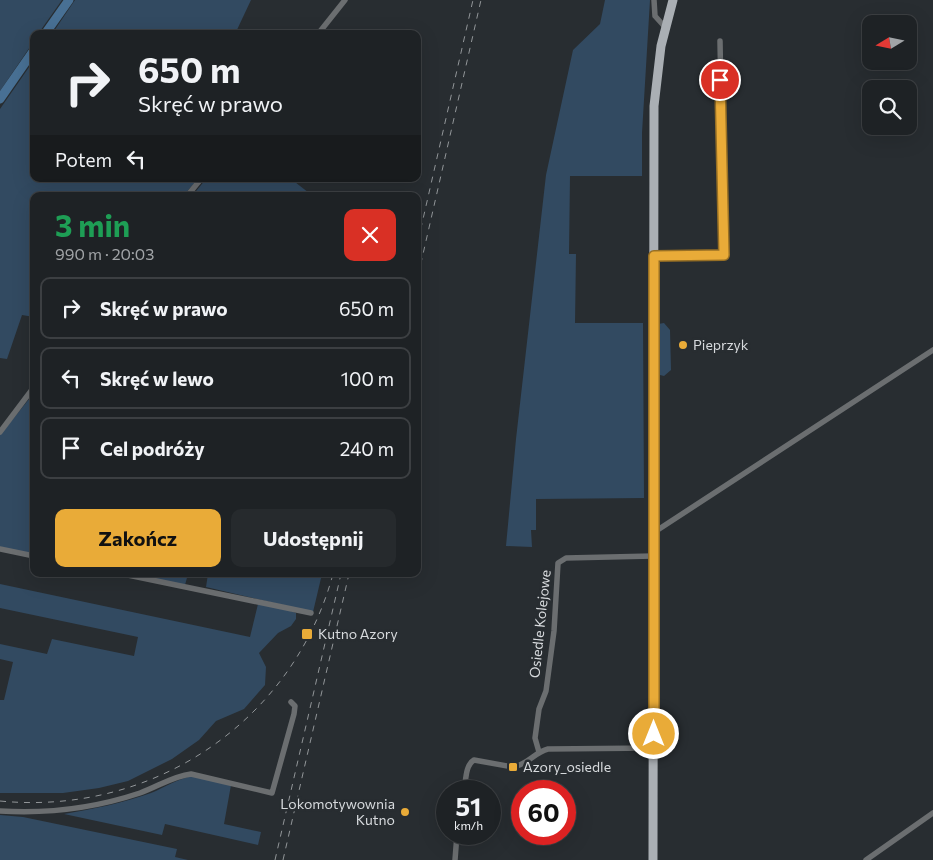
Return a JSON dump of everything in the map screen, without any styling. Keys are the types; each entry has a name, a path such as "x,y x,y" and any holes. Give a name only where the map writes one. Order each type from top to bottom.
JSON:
{"main road":[{"path":"653,860 654,106 658,64 665,27 673,0"}],"street":[{"path":"321,30 345,0"},
{"path":"654,0 655,16 665,27"},
{"path":"654,256 724,255 720,41"},
{"path":"190,192 199,182"},
{"path":"654,533 933,350"},
{"path":"0,432 30,392"},
{"path":"0,549 30,555"},
{"name":"Osiedle Kolejowe","path":"539,752 535,738 539,709 546,692 554,631 558,563 566,558 653,556"},
{"path":"137,577 311,613"},
{"path":"0,811 47,812 77,809 102,804 191,774 272,793 294,714 294,704 291,702"},
{"path":"466,780 468,767 472,761 478,760 513,767 519,766 539,752 548,749 654,748"},
{"path":"866,860 933,813"},
{"path":"455,860 456,845"}],"shaded area":[{"path":"0,0 62,0 41,30 30,30 30,47 0,91"},
{"path":"75,0 251,0 237,30 55,30"},
{"path":"605,0 650,0 642,133 642,176 570,176 569,254 576,254 575,323 643,323 644,498 536,499 536,530 531,530 532,547 506,546 516,439 546,175 573,50 600,24"},
{"path":"30,66 30,182 195,182 187,192 30,192 30,316 22,315 7,359 0,358 0,109"},
{"path":"204,182 295,182 308,192 195,192"},
{"path":"664,323 670,330 671,370 664,376 658,372 658,324"},
{"path":"30,398 30,553 0,547 0,435"},
{"path":"144,577 187,577 185,585"},
{"path":"208,577 321,577 313,612 206,587"},
{"path":"0,584 250,637 258,604 296,613 296,619 291,626 278,633 259,653 266,667 265,685 244,709 216,721 199,740 172,759 128,781 99,788 63,793 0,793 0,700 4,700 13,662 0,659 0,644 47,654 52,639 134,656 138,637 0,608"},
{"path":"194,776 231,785 224,824 261,832 258,845 165,824 162,835 64,814 130,800"},
{"path":"0,815 23,817 177,849 175,857 188,860 0,860"}],"waterway":[{"path":"48,30 69,0"},
{"path":"0,99 30,56"}],"railway":[{"path":"421,228 473,0"},
{"path":"421,263 481,0"},
{"path":"0,801 56,802 111,793 162,775 208,749 250,715 285,674 313,627 332,577"},
{"path":"275,860 340,577"},
{"path":"283,860 348,577"}],"place":[{"name":"Pieprzyk","path":"683,345"},
{"name":"Kutno Azory","path":"307,634"},
{"name":"Azory_osiedle","path":"513,767"},
{"name":"Lokomotywownia Kutno","path":"405,812"}],"route":[{"path":"654,734 654,256 724,255 720,80"}]}
